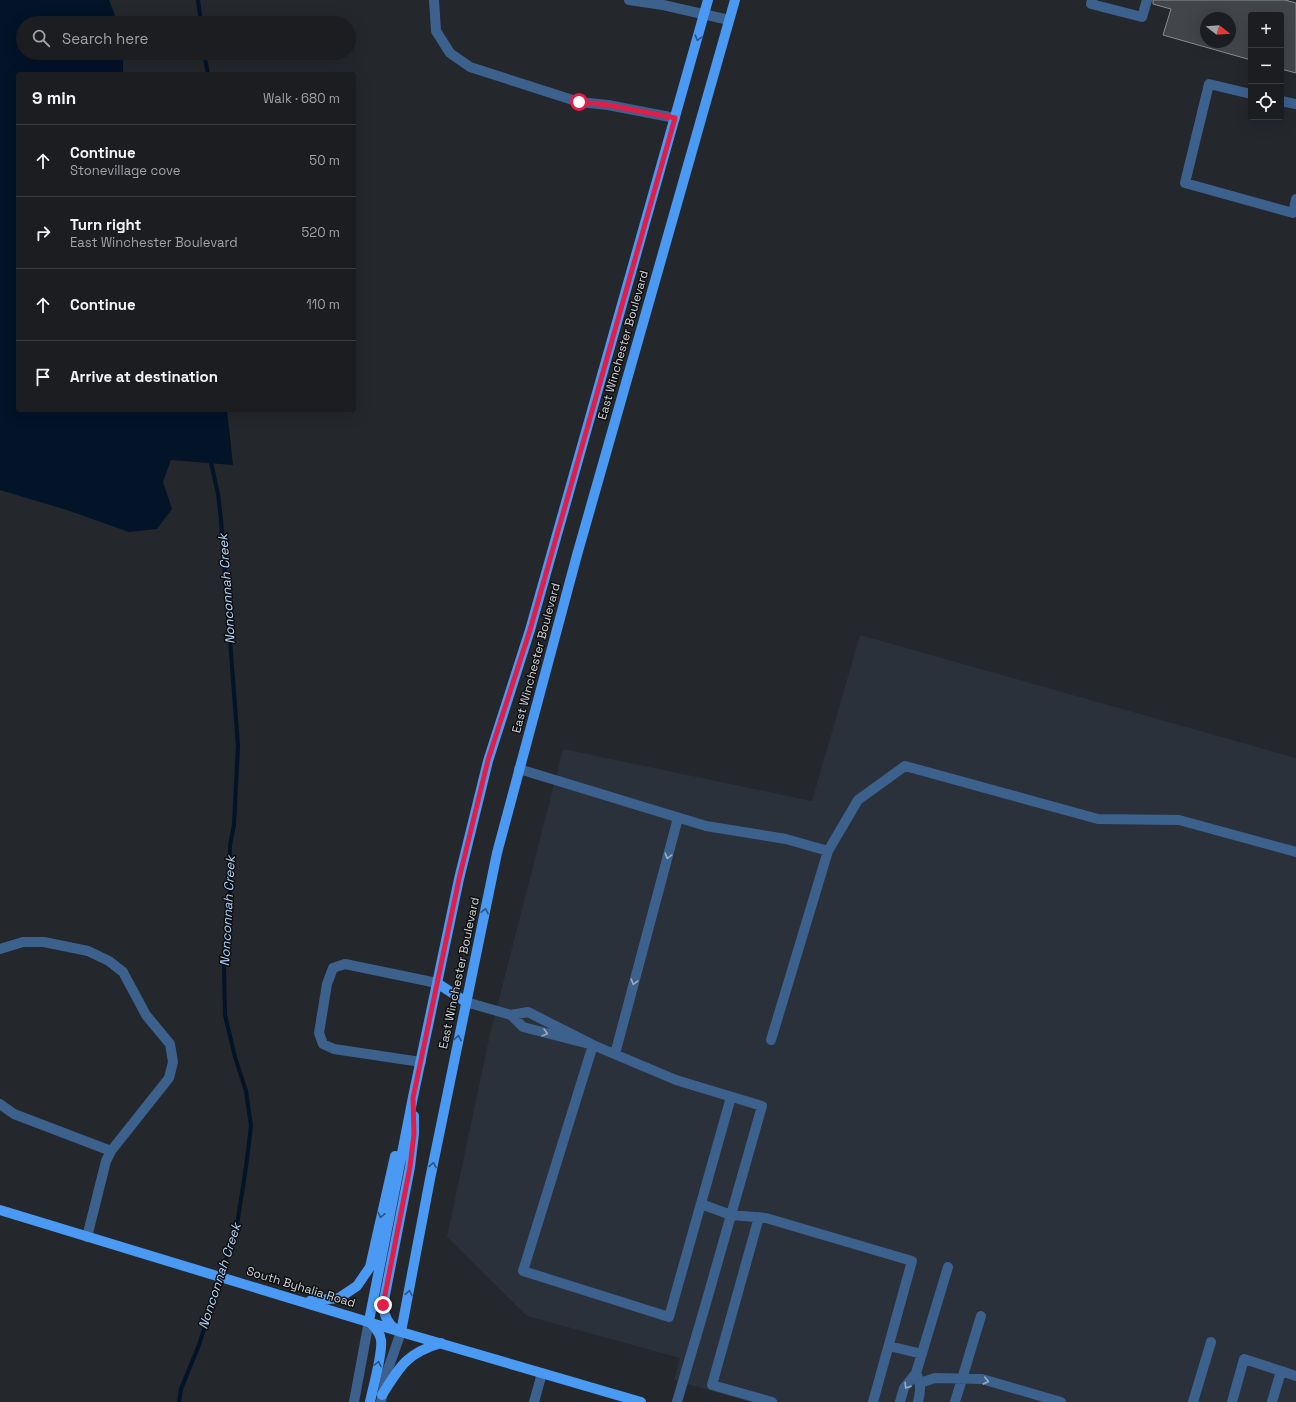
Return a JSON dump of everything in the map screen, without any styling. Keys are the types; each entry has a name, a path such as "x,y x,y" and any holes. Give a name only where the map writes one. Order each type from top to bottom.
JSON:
{"main road":[{"name":"East Winchester Boulevard","path":"369,1321 413,1098 459,879 488,760 530,630 708,0"},
{"name":"East Winchester Boulevard","path":"401,1332 430,1179 497,853 577,555 735,0"},
{"path":"437,983 466,1002"},
{"path":"401,1332 392,1327 388,1322 384,1314 383,1305 410,1167 414,1134 413,1098"},
{"path":"304,1302 339,1298 357,1286 370,1267 406,1106 413,1098"},
{"name":"South Byhalia Road","path":"0,1210 369,1321 401,1332 641,1402"},
{"path":"369,1321 377,1330 381,1338 381,1348 370,1402"},
{"path":"382,1399 404,1362 426,1347 441,1343"}],"street":[{"path":"434,0 436,31 450,54 470,67 579,102 608,105 675,118"},
{"path":"630,0 663,4 729,20"},
{"path":"1092,0 1091,4 1142,16 1147,0"},
{"path":"1248,93 1209,84 1185,183 1293,213 1296,199"},
{"path":"1284,102 1296,104"},
{"path":"771,1040 828,852 858,800 905,766 1098,819 1179,820 1296,852"},
{"path":"519,769 706,826 786,839 828,852"},
{"path":"615,1054 678,818"},
{"path":"0,949 23,942 44,942 88,951 109,961 123,972 146,1015 170,1044 173,1062 169,1078 111,1151 106,1161 87,1236"},
{"path":"421,1062 334,1049 323,1044 319,1033 328,984 333,968 345,964 437,983"},
{"path":"466,1002 511,1015 528,1012 593,1045 676,1080 762,1106 677,1402"},
{"path":"511,1015 523,1027 593,1045"},
{"path":"593,1045 523,1271 669,1317 731,1097"},
{"path":"0,1104 14,1114 111,1151"},
{"path":"701,1204 731,1215 766,1218 912,1262 873,1402"},
{"path":"759,1217 712,1386 772,1402"},
{"path":"900,1402 904,1388 916,1373 948,1267"},
{"path":"955,1402 981,1316"},
{"path":"354,1402 369,1321"},
{"path":"382,1399 388,1370 401,1332"},
{"path":"1193,1402 1211,1342"},
{"path":"889,1346 922,1354"},
{"path":"1232,1402 1244,1360 1296,1376"},
{"path":"1272,1402 1281,1371"},
{"path":"534,1402 542,1373"},
{"path":"916,1373 921,1391 918,1402"},
{"path":"920,1383 935,1378 982,1379 1061,1402"}],"shaded area":[{"path":"860,635 1296,758 1296,1402 750,1402 674,1380 680,1358 527,1316 447,1237 490,1034 563,749 812,801"}],"water":[{"path":"0,0 109,0 115,16 16,16 16,60 123,60 123,72 16,72 16,412 227,412 233,465 171,460 163,482 172,509 157,529 129,532 67,510 0,490"}],"building":[{"path":"1153,0 1285,0 1296,3 1296,73 1284,70 1284,12 1248,12 1248,59 1209,48 1236,48 1236,12 1200,12 1200,46 1163,35 1171,9 1153,4"}],"waterway":[{"name":"Nonconnah Creek","path":"198,0 200,16"},
{"name":"Nonconnah Creek","path":"205,60 208,72"},
{"name":"Nonconnah Creek","path":"179,1402 181,1389 199,1345 237,1225 251,1126 246,1091 235,1057 225,1015 224,967 230,889 230,845 234,825 238,746 221,520 218,494 210,458"}],"route":[{"path":"383,1305 410,1167 414,1134 413,1098 459,879 488,760 530,630 675,118 608,105 579,102"}]}
